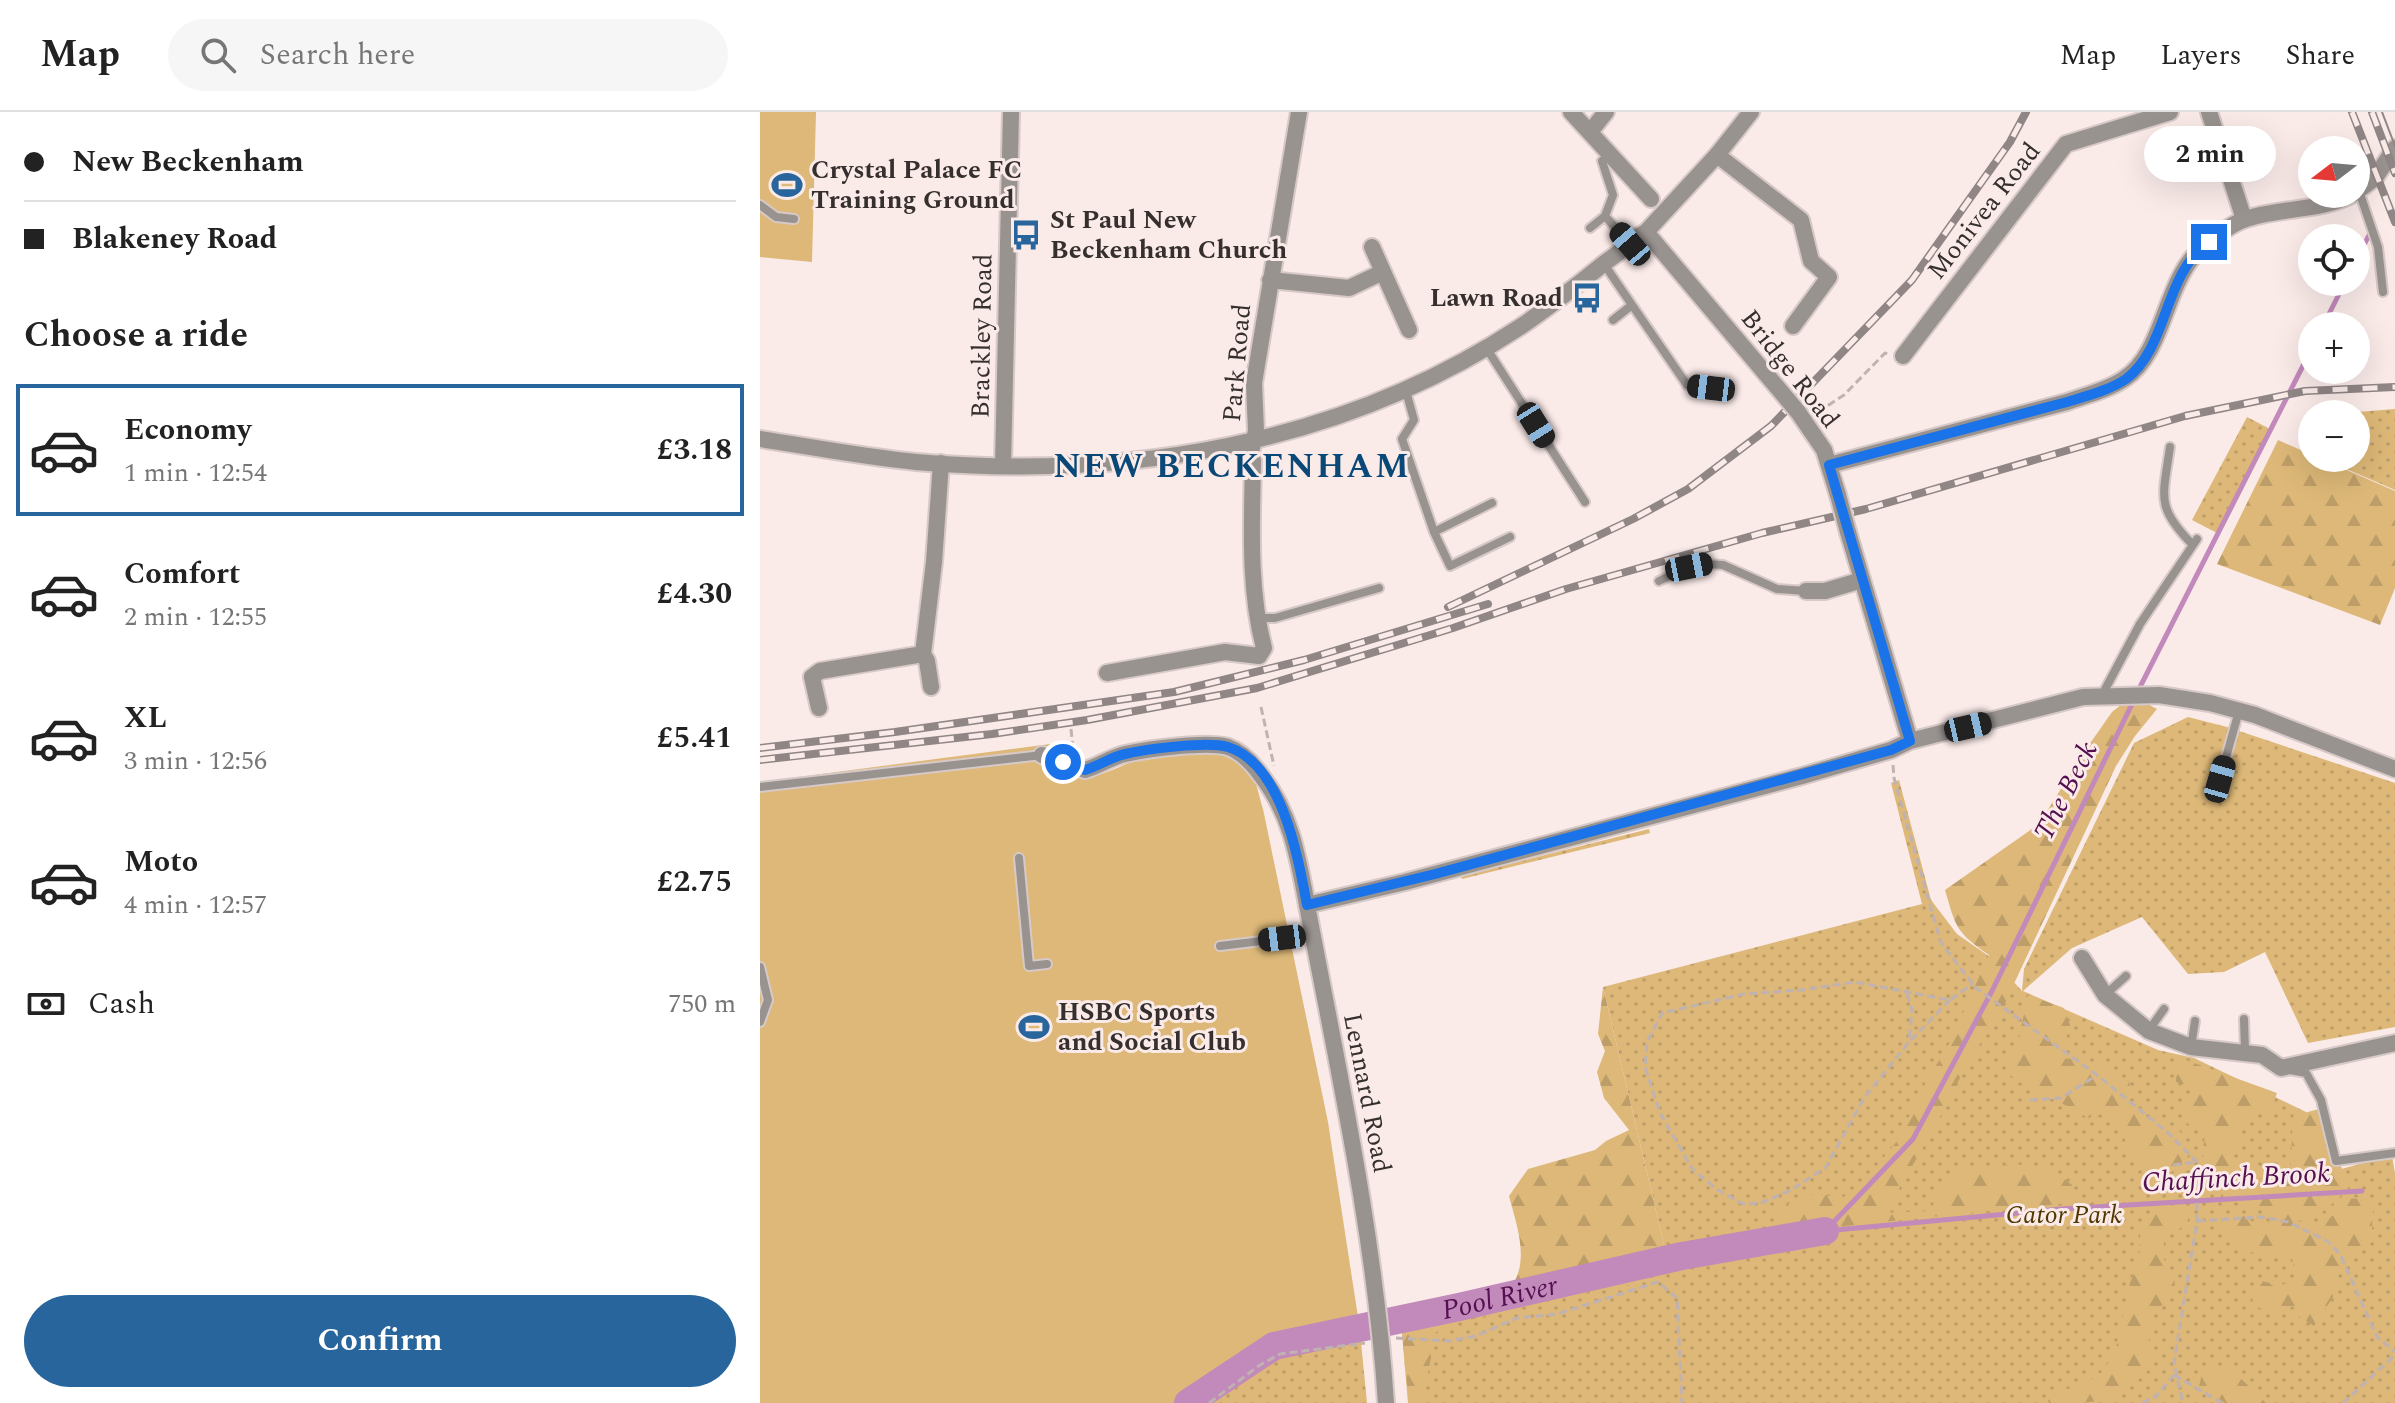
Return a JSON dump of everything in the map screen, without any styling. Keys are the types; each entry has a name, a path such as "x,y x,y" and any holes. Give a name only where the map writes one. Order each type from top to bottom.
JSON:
{"street":[{"name":"Brackley Road","path":"1003,465 1011,112"},
{"name":"Park Road","path":"1107,673 1225,652 1259,656 1264,648 1256,618 1251,541 1251,452 1256,431 1254,383 1299,112"},
{"path":"1571,112 1651,199"},
{"path":"1590,132 1606,112"},
{"path":"760,439 915,462 1091,465 1220,450 1321,422 1406,391 1487,349 1531,320 1646,232 1717,155 1751,112"},
{"name":"Monivea Road","path":"1903,356 2066,144 2170,112"},
{"path":"2209,112 2244,219"},
{"path":"2370,182 2395,148"},
{"path":"1717,155 1801,220 1811,261 1829,277 1793,326"},
{"path":"1829,465 2067,402 2126,378 2147,355 2180,274 2202,247 2244,219 2308,208"},
{"name":"Bridge Road","path":"1646,232 1802,416 1824,450 1910,741"},
{"path":"1372,247 1409,330"},
{"path":"1270,280 1349,288 1383,272"},
{"path":"931,687 923,654 941,463"},
{"path":"1806,591 1825,591 1862,580"},
{"path":"819,708 812,677 820,671 923,654"},
{"path":"1307,905 1405,882 1802,776 1891,750 1910,741 2071,699 2159,695 2239,711 2395,769"},
{"name":"Lennard Road","path":"1042,755 1085,770 1121,755 1140,751 1199,745 1224,746 1252,763 1276,796 1289,824 1356,1155 1379,1309 1386,1403"},
{"path":"2082,958 2105,995 2149,1031 2191,1047 2245,1051 2262,1055 2281,1068 2395,1043"}],"lane":[{"path":"1590,228 1605,216 1613,195 1602,161 1609,155"},
{"path":"760,205 776,217 794,219"},
{"path":"2362,208 2378,247 2383,292"},
{"path":"1605,216 1630,244"},
{"path":"1604,264 1687,385 1711,388"},
{"path":"1613,320 1632,305"},
{"path":"1487,349 1585,502"},
{"path":"1406,391 1414,420 1402,439 1434,532 1450,566 1510,537"},
{"path":"2101,696 2140,624 2195,542 2175,527 2164,506 2170,447"},
{"path":"1434,532 1492,503"},
{"path":"1659,581 1689,567 1723,565 1777,589 1806,591"},
{"path":"1256,618 1275,618 1379,588"},
{"path":"2220,779 2239,711"},
{"path":"760,787 1042,755"},
{"path":"1019,858 1029,966 1047,964"},
{"path":"1220,946 1313,934"},
{"path":"760,967 768,1000 760,1022"},
{"path":"2105,995 2126,976"},
{"path":"2149,1031 2164,1009"},
{"path":"2244,1019 2245,1051"},
{"path":"2191,1047 2195,1021"},
{"path":"2281,1068 2306,1073 2321,1100 2336,1161 2395,1153"}],"path":[{"path":"1802,416 1844,395 1885,353 1903,356"},
{"path":"1261,707 1274,766"},
{"path":"1893,773 1941,943 1974,986 2097,1075 2167,1132 2197,1162 2197,1221 2174,1363 2174,1375 2183,1403"},
{"path":"1950,1000 1855,982 1701,1002 1662,1013 1647,1042 1645,1067 1660,1113 1693,1170 1718,1190 1743,1204 1761,1203 1791,1190 1826,1167 1864,1098 1909,1042 1950,1000 1974,986"},
{"path":"1907,994 1912,1009 1909,1042"},
{"path":"2030,1100 2061,1098 2097,1075"},
{"path":"2173,1165 2197,1162"},
{"path":"2197,1221 2262,1217 2288,1222 2327,1241 2340,1254 2377,1337 2395,1354 2343,1403"},
{"path":"1399,1338 1449,1341 1476,1336 1517,1318 1557,1314 1658,1282 1677,1298 1682,1403"},
{"path":"1209,1403 1280,1354 1362,1344"},
{"path":"2142,1403 2155,1397 2174,1375"},
{"path":"2174,1375 2222,1403"}],"green space":[{"name":"Crystal Palace FC Training Ground","path":"760,112 816,112 812,262 760,257"},
{"path":"2395,409 2395,490 2353,472 2370,472 2370,411"},
{"path":"2247,417 2272,430 2217,533 2192,520"},
{"path":"2278,440 2298,449 2298,472 2351,472 2395,491 2395,588 2380,625 2217,564"},
{"path":"2132,696 2157,709 2116,766 2004,1005 1965,1068 1885,1213 1930,1211 1946,1178 1966,1169 1988,1170 2014,1164 2038,1167 2060,1175 2073,1186 2078,1202 1770,1236 1776,1212 1806,1195 1821,1194 1841,1199 1861,1184 1899,1139 1918,1096 1950,1042 1989,955 1963,934 1945,890 2039,824 2112,712"},
{"name":"Cator Park","path":"2188,717 2395,783 2395,1027 2308,1043 2265,952 2224,972 2188,974 2142,917 2072,948 2023,991 2158,1050 2194,1058 2306,1112 2316,1176 2392,1155 2395,1174 2395,1403 1408,1403 1400,1311 1686,1259 1836,1225 1827,1222 1666,1253 1603,987 1922,904 1891,783 1899,780 1931,900 1957,934 1993,959 2022,991 2024,969 2134,743"},
{"name":"HSBC Sports and Social Club","path":"1050,744 1056,767 1077,776 1096,776 1137,760 1179,752 1226,756 1239,761 1251,773 1263,809 1328,1122 1358,1317 1257,1345 1174,1403 760,1403 760,782"},
{"path":"1649,829 1650,833 1462,879 1461,876"},
{"path":"1603,987 1666,1253 1641,1283 1570,1295 1457,1323 1436,1332 1427,1378 1420,1383 1423,1403 1409,1403 1402,1332 1406,1312 1507,1292 1515,1281 1521,1258 1509,1196 1528,1169 1595,1150 1629,1130 1604,1098 1597,1072 1605,1051 1598,1034"},
{"path":"2028,995 2064,1008 2071,1028 2055,1058 2090,1061 2130,1080 2127,1109 2180,1131 2189,1155 2172,1172 2148,1173 2109,1112 2088,1118 2034,1091 2005,1070 2019,1038"},
{"path":"2183,1059 2277,1093 2269,1115 2250,1112 2240,1133 2233,1160 2259,1179 2290,1184 2293,1116 2319,1109 2349,1187 2317,1215 2294,1221 2319,1224 2331,1217 2347,1198 2370,1200 2373,1211 2371,1243 2351,1259 2336,1279 2333,1297 2314,1326 2295,1314 2294,1306 2268,1313 2255,1305 2252,1299 2263,1281 2277,1287 2296,1279 2293,1261 2288,1254 2279,1257 2245,1251 2231,1235 2220,1232 2213,1224 2222,1215 2237,1212 2256,1224 2286,1218 2218,1196 2204,1186 2206,1130 2188,1124 2182,1103 2200,1089 2176,1082 2175,1068"},
{"path":"2192,1209 2185,1227 2167,1232 2161,1255 2173,1274 2175,1290 2174,1296 2158,1309 2150,1326 2149,1344 2154,1364 2130,1387 2109,1398 2049,1403 2048,1400 2061,1391 2084,1384 2102,1372 2115,1352 2130,1283 2139,1259 2141,1224 2160,1210"},
{"path":"1360,1332 1367,1403 1184,1403 1274,1348"},
{"path":"2214,1366 2229,1367 2266,1403 2225,1403 2199,1386 2203,1370"}],"waterway":[{"name":"The Beck","path":"2330,312 2338,296"},
{"name":"The Beck","path":"2138,691 2298,376"},
{"name":"The Beck","path":"1825,1231 1913,1139 1992,991 2134,700"},
{"name":"Chaffinch Brook","path":"1825,1231 2061,1209 2362,1191"},
{"name":"Pool River","path":"1188,1403 1274,1346 1682,1256 1825,1231"}],"tram line":[{"path":"2382,112 2395,146"}],"railway":[{"path":"1448,607 1633,519 1688,489 1771,426 1912,280 2010,142 2026,112"},
{"path":"2352,112 2395,222"},
{"path":"2372,112 2395,173"},
{"path":"760,760 992,734 1087,720 1257,688 1453,628 1566,589 1762,533 1866,509 2185,416 2305,391 2395,387"},
{"path":"760,748 1174,692 1304,660 1488,604"}],"place":[{"name":"Crystal Palace FC Training Ground","path":"787,185"},
{"name":"St Paul New Beckenham Church","path":"1026,235"},
{"name":"Lawn Road","path":"1587,298"},
{"name":"HSBC Sports and Social Club","path":"1034,1027"}],"district":[{"name":"NEW BECKENHAM","path":"1232,467"}],"route":[{"path":"1063,762 1085,770 1121,755 1140,751 1199,745 1233,749 1252,763 1284,809 1297,852 1307,905 1435,874 1891,750 1910,741 1829,465 2067,402 2126,378 2147,355 2180,274 2209,242"}]}
